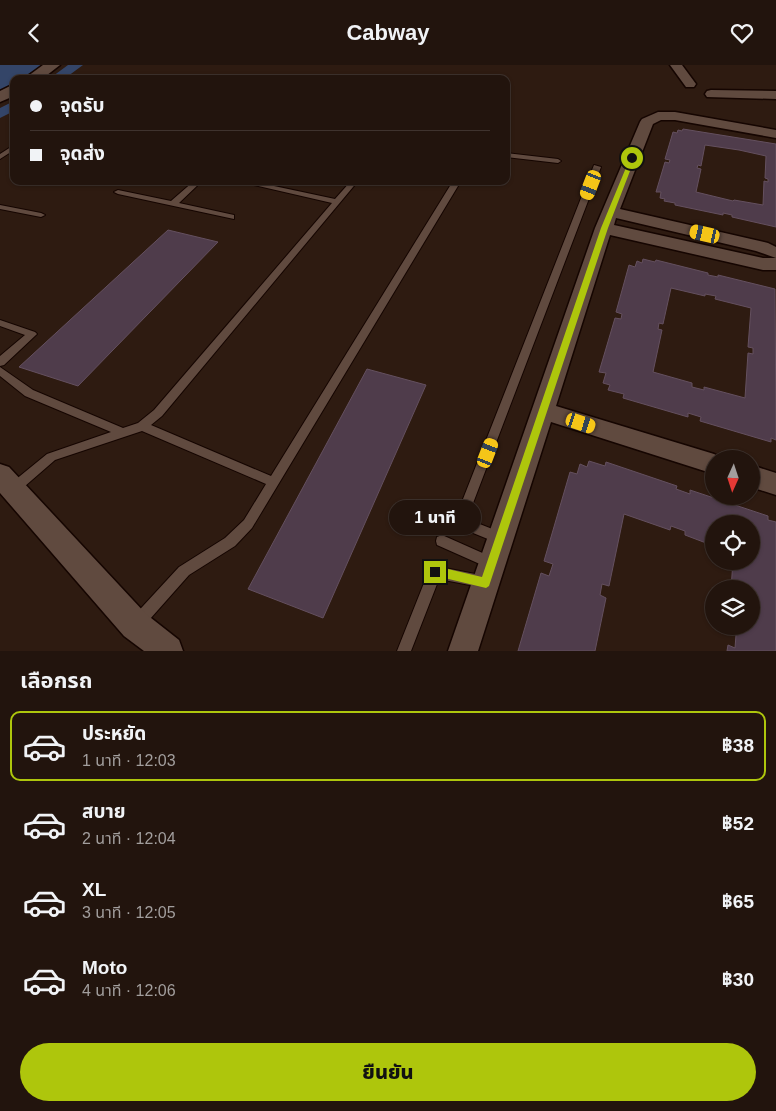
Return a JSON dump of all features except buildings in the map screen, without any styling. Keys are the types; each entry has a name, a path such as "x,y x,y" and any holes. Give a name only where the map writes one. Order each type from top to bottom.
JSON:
{"street":[{"path":"37,75 53,65"},
{"path":"676,65 690,84"},
{"path":"711,94 776,95"},
{"path":"463,651 607,220 647,122 651,118 664,115 680,116 776,134"},
{"path":"607,220 762,247 776,253"},
{"path":"607,220 763,264 776,264"},
{"path":"543,411 705,461"},
{"path":"760,479 776,483"},
{"path":"6,482 135,625 168,651"}],"lane":[{"path":"510,155 558,161"},
{"path":"500,538 460,522 598,167"},
{"path":"172,204 194,185"},
{"path":"259,185 338,202"},
{"path":"6,482 51,457 142,426 158,413 352,185"},
{"path":"135,625 184,571 230,542 248,524 455,185"},
{"path":"118,192 231,217"},
{"path":"0,207 41,215"},
{"path":"0,323 32,335 0,362"},
{"path":"0,371 29,393 124,433"},
{"path":"142,426 273,482"},
{"path":"442,541 489,573"},
{"path":"404,651 435,572 489,573"}],"water":[{"path":"0,65 43,65 27,75 10,75 10,85 0,91"}],"waterway":[{"path":"61,75 77,65"},
{"path":"0,114 10,108"}],"route":[{"path":"435,572 486,583 604,228 632,158"}]}
